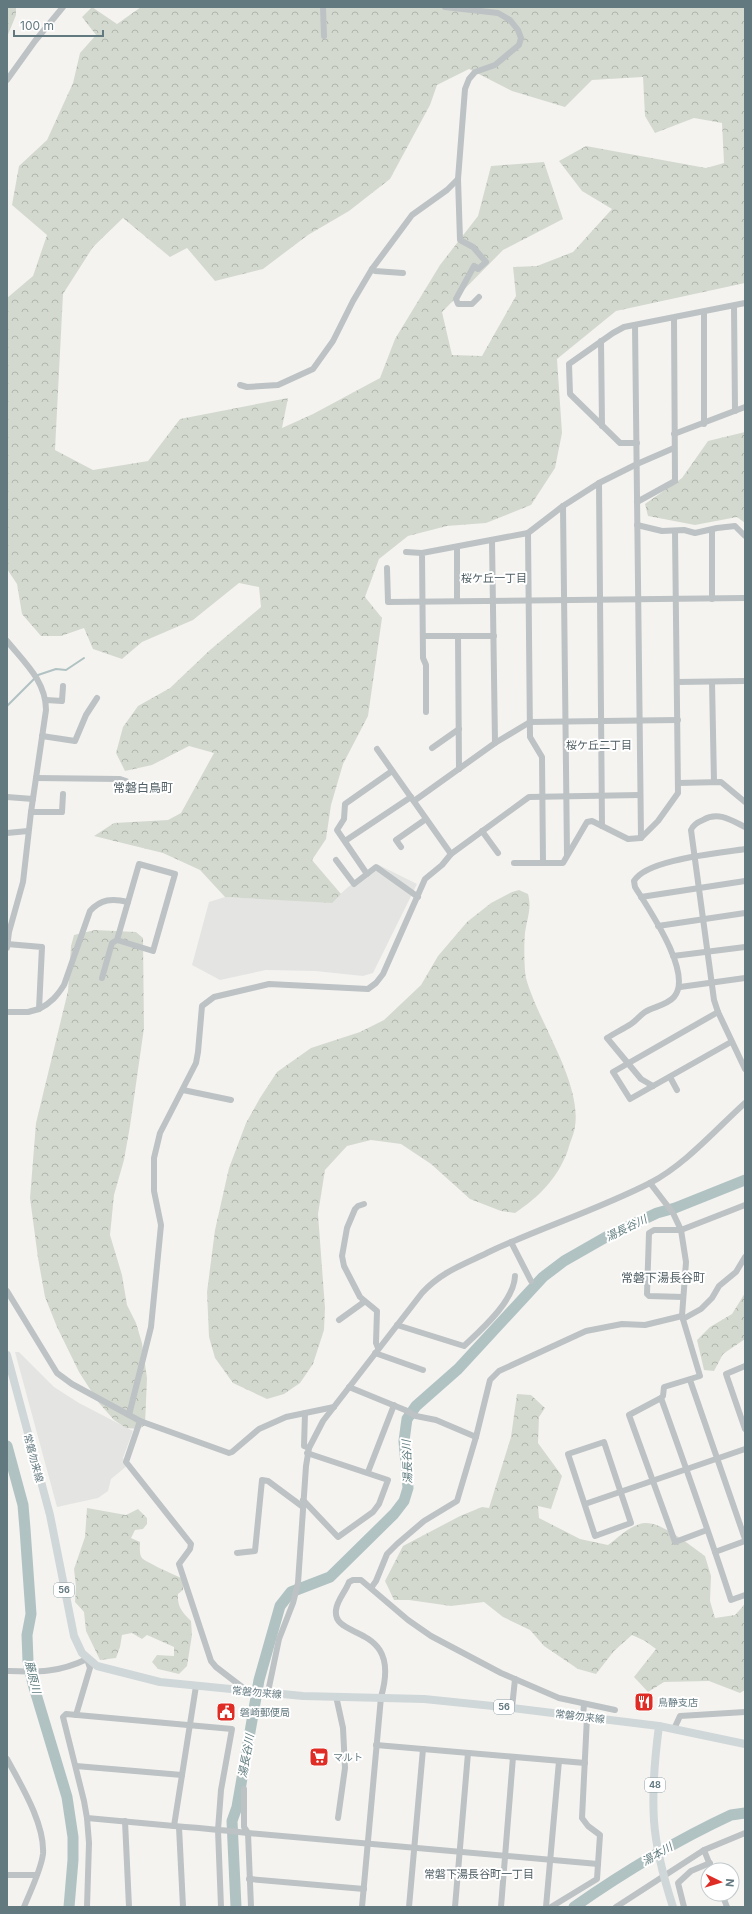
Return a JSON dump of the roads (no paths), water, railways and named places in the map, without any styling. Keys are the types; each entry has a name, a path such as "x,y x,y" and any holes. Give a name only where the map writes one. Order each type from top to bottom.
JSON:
{"main road":[{"name":"常磐勿来線","path":"7,1355 50,1515 74,1636 87,1659 102,1668 160,1682 196,1686 303,1696 424,1699 512,1708 659,1726 745,1744"},
{"name":"48","path":"659,1726 654,1796 654,1820 663,1874 673,1907"}],"street":[{"path":"7,80 35,41 63,7"},
{"path":"323,7 324,36"},
{"path":"444,7 498,13 510,20 518,30 521,38 519,45 495,65 475,72 468,79 465,88 458,179 460,240 473,247 486,262 478,269 474,266 456,299 458,304 472,304 479,297"},
{"path":"240,385 247,387 278,384 313,369 333,340 353,301 372,269 412,215 447,190 458,179"},
{"path":"372,269 375,271 403,274"},
{"path":"637,443 620,443 570,394 569,364 618,330 745,303"},
{"path":"734,306 735,411"},
{"path":"704,312 704,424"},
{"path":"637,502 675,480 674,318"},
{"path":"636,325 641,838"},
{"path":"601,341 602,426"},
{"path":"674,434 704,424 745,406"},
{"path":"406,552 422,554 528,533 563,506 599,483 674,448"},
{"path":"599,483 602,826"},
{"path":"563,506 567,856"},
{"path":"638,525 662,531 694,533 735,526 745,536"},
{"path":"712,530 712,599"},
{"path":"514,863 563,863 586,822 592,821 628,839 641,838 658,821 676,798 678,792 678,720 675,531"},
{"path":"528,533 530,737 542,757 543,863"},
{"path":"492,541 495,743"},
{"path":"457,547 457,601"},
{"path":"422,554 423,658 426,665 426,712"},
{"path":"387,568 388,602 745,598"},
{"path":"423,636 494,636"},
{"path":"458,636 459,768"},
{"path":"7,640 36,677 43,688 46,700 28,831 23,882 7,948"},
{"path":"677,682 745,681"},
{"path":"712,682 714,782"},
{"path":"46,700 62,701 62,686"},
{"path":"42,736 76,740 86,715 97,698"},
{"path":"345,842 495,743 530,722 678,720"},
{"path":"432,748 459,729"},
{"path":"377,748 451,854"},
{"path":"367,874 337,830 344,819 345,804 392,770"},
{"path":"36,778 120,779 126,781"},
{"path":"678,783 721,782 745,802"},
{"path":"31,812 62,812 63,794"},
{"path":"129,1415 151,1327 153,1312 161,1225 154,1190 154,1158 156,1144 160,1133 196,1063 202,1006 214,997 269,984 368,989 376,983 382,974 418,898 425,879 442,865 451,854 529,797 640,795"},
{"path":"7,797 33,799"},
{"path":"745,828 721,816 714,816 699,822 691,830 712,983 718,1012 745,1069"},
{"path":"401,847 396,840 426,819"},
{"path":"7,833 28,831"},
{"path":"482,831 498,853"},
{"path":"653,1086 641,1079 607,1038 631,1024 644,1012 674,997 680,987 678,972 673,956 634,884 635,879 668,861 745,849"},
{"path":"336,860 354,884 376,867 418,898"},
{"path":"102,978 112,943 117,940 139,864 175,874 153,950 117,940"},
{"path":"641,897 745,880"},
{"path":"7,1012 28,1012 49,1004 64,985 86,919 93,908 102,901 118,900 128,902"},
{"path":"658,926 745,913"},
{"path":"7,944 42,947 39,1009"},
{"path":"673,956 745,946"},
{"path":"680,987 745,978"},
{"path":"718,1012 613,1072 630,1099 731,1042"},
{"path":"670,1077 677,1090"},
{"path":"183,1090 231,1100"},
{"path":"264,1692 279,1639 296,1594 308,1451 314,1436 334,1407 422,1293 440,1276 511,1242 650,1183 674,1168 745,1103"},
{"path":"650,1183 668,1204 681,1230 686,1262 682,1317 700,1376 664,1387 663,1396 661,1398 629,1415 675,1542 707,1530"},
{"path":"364,1204 355,1209 348,1228 342,1256 354,1289 364,1302 377,1311 376,1351"},
{"path":"683,1297 649,1296 646,1290 649,1233 654,1230 681,1230 745,1206"},
{"path":"511,1242 531,1281"},
{"path":"371,1588 376,1582 387,1554 424,1521 457,1501 476,1437 490,1380 499,1371 586,1331 622,1324 645,1325 682,1317 701,1309 712,1298 719,1286 736,1272 745,1257"},
{"path":"396,1325 464,1346 484,1328 510,1295 515,1284 515,1276"},
{"path":"7,1290 57,1374 72,1384 140,1421 229,1453 259,1429 286,1417 334,1407"},
{"path":"339,1320 364,1302"},
{"path":"376,1351 423,1370"},
{"path":"745,1366 726,1374 745,1429"},
{"path":"690,1380 745,1540 715,1552"},
{"path":"349,1387 394,1405 416,1416 436,1420 476,1437"},
{"path":"661,1398 731,1600 745,1595"},
{"path":"368,1472 394,1405"},
{"path":"303,1500 338,1537 373,1512 380,1504 388,1480 308,1451 304,1446 305,1413"},
{"path":"140,1421 126,1462 191,1544 190,1550 180,1561 180,1569 204,1635 208,1653 216,1667 249,1691"},
{"path":"604,1442 620,1492 631,1523 595,1536 568,1454 604,1442"},
{"path":"585,1504 745,1449"},
{"path":"237,1553 254,1551 262,1480 268,1481 303,1507"},
{"path":"362,1907 376,1745 386,1666 377,1645 351,1631 337,1619 335,1614 336,1605 350,1582 353,1580 361,1580 408,1620 431,1636 515,1679 548,1694 584,1704 615,1710"},
{"path":"7,1671 47,1672 65,1668 87,1659 90,1668 76,1715"},
{"path":"512,1708 515,1679"},
{"path":"184,1907 177,1826 182,1775 196,1686"},
{"path":"336,1696 343,1728 345,1768 338,1818"},
{"path":"551,1907 597,1879 600,1835 588,1826 582,1818 586,1763 584,1704"},
{"path":"674,1729 680,1716 745,1712"},
{"path":"87,1907 89,1843 87,1818 76,1766 63,1717 66,1714 232,1728 221,1790 218,1830 221,1907"},
{"path":"376,1745 586,1763"},
{"path":"409,1907 423,1749"},
{"path":"455,1907 468,1753"},
{"path":"501,1907 513,1757"},
{"path":"7,1759 30,1801 42,1844 43,1853 24,1907"},
{"path":"546,1907 559,1761"},
{"path":"76,1766 182,1775"},
{"path":"244,1789 244,1828 251,1907"},
{"path":"87,1818 598,1864"},
{"path":"125,1822 129,1907"},
{"path":"616,1907 663,1874 704,1850 744,1835"},
{"path":"704,1850 710,1862"},
{"path":"684,1907 678,1883 691,1871 700,1867"},
{"path":"7,1875 36,1874"},
{"path":"249,1878 364,1889"}],"waterway":[{"path":"7,706 38,675 56,669 66,670 84,658"},
{"name":"湯長谷川","path":"236,1907 232,1821 237,1807 259,1680 280,1606 291,1592 330,1577 394,1514 404,1501 408,1488 404,1441 407,1419 416,1406 458,1369 543,1277 564,1261 606,1237 657,1213 675,1208 745,1180"},
{"name":"藤原川","path":"7,1446 23,1505 31,1614 27,1635 28,1661 33,1684 67,1797 73,1837 73,1860 69,1907"},
{"name":"湯本川","path":"574,1907 631,1869 670,1846 731,1815 745,1813"}],"place":[{"name":"鳥静支店","path":"644,1702"},
{"name":"磐崎郵便局","path":"226,1712"},
{"name":"マルト","path":"319,1757"}],"district":[{"name":"桜ケ丘一丁目","path":"494,578"},
{"name":"桜ケ丘二丁目","path":"599,745"},
{"name":"常磐白鳥町","path":"143,788"},
{"name":"常磐下湯長谷町","path":"663,1278"},
{"name":"常磐下湯長谷町一丁目","path":"479,1874"}]}
